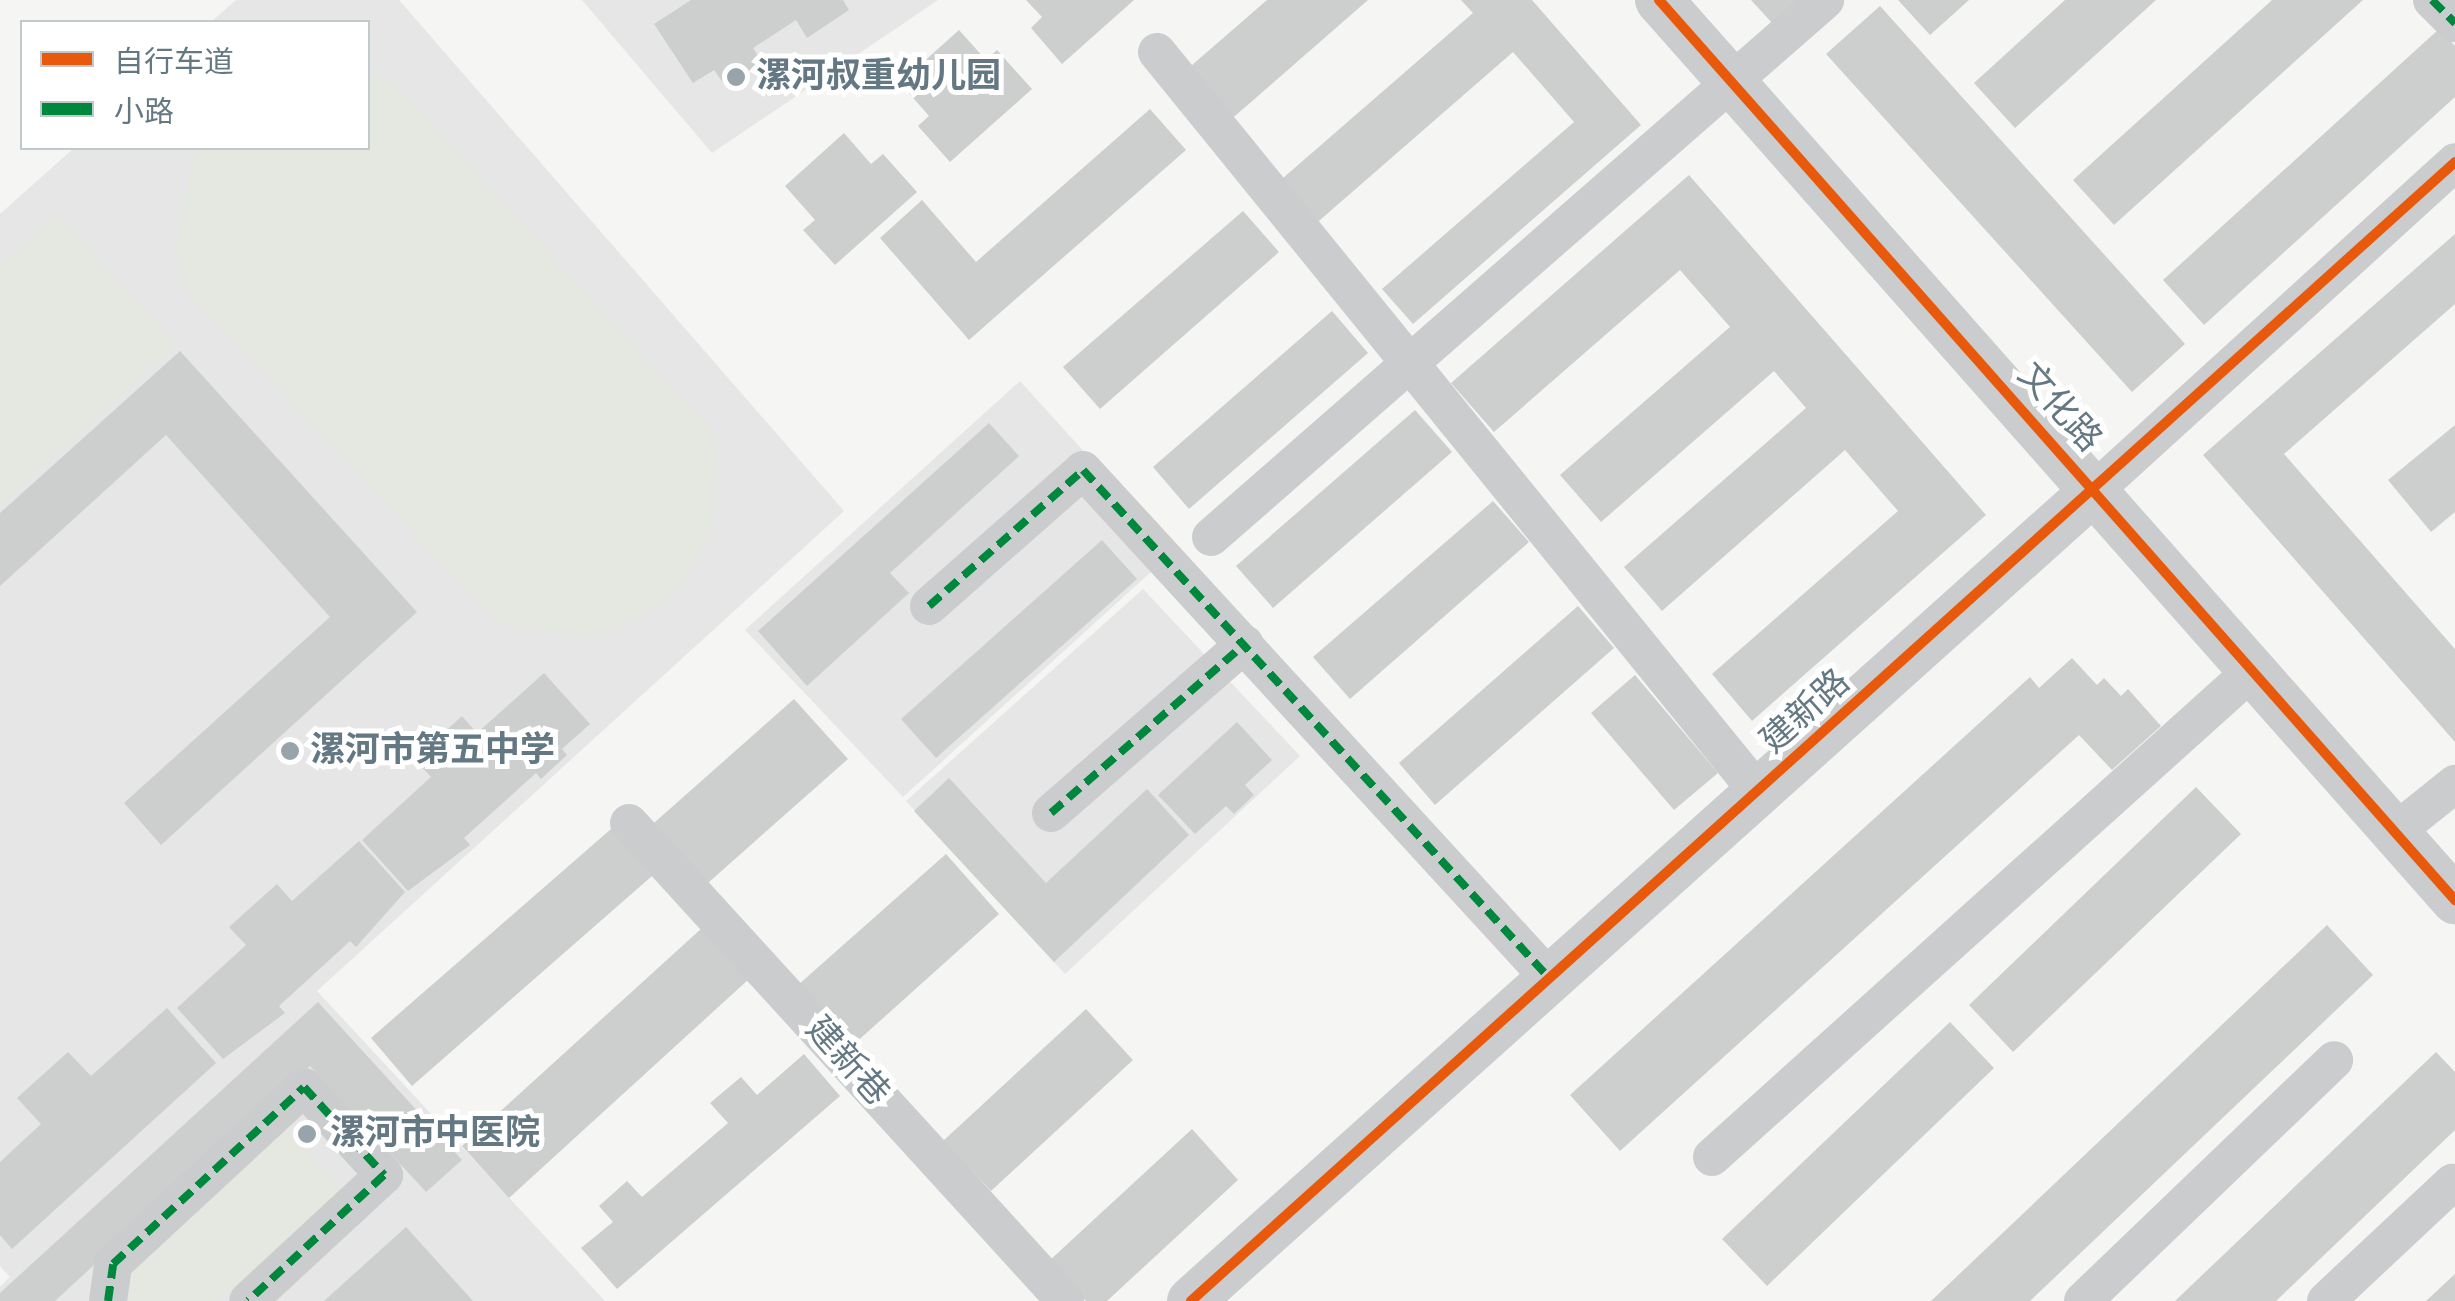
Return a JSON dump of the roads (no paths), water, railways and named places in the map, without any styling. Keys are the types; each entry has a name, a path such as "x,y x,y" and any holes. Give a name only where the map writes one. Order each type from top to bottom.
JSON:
{"street":[{"name":"文化路","path":"1658,0 2455,900"},
{"path":"1210,537 1825,0"},
{"path":"2432,0 2455,23"},
{"path":"1158,52 1758,792"},
{"name":"建新路","path":"1191,1301 2455,162"},
{"path":"929,606 1082,470 1551,980"},
{"path":"1050,813 1245,644"},
{"path":"1712,1157 2254,670"},
{"path":"2395,832 2455,784"},
{"name":"建新巷","path":"629,822 1065,1301"},
{"path":"2083,1301 2334,1060"},
{"path":"108,1301 112,1264 304,1087 384,1175 248,1301"},
{"path":"2326,1301 2452,1183"}],"place":[{"name":"漯河叔重幼儿园","path":"736,77"},
{"name":"漯河市第五中学","path":"290,751"},
{"name":"漯河市中医院","path":"307,1134"}]}
